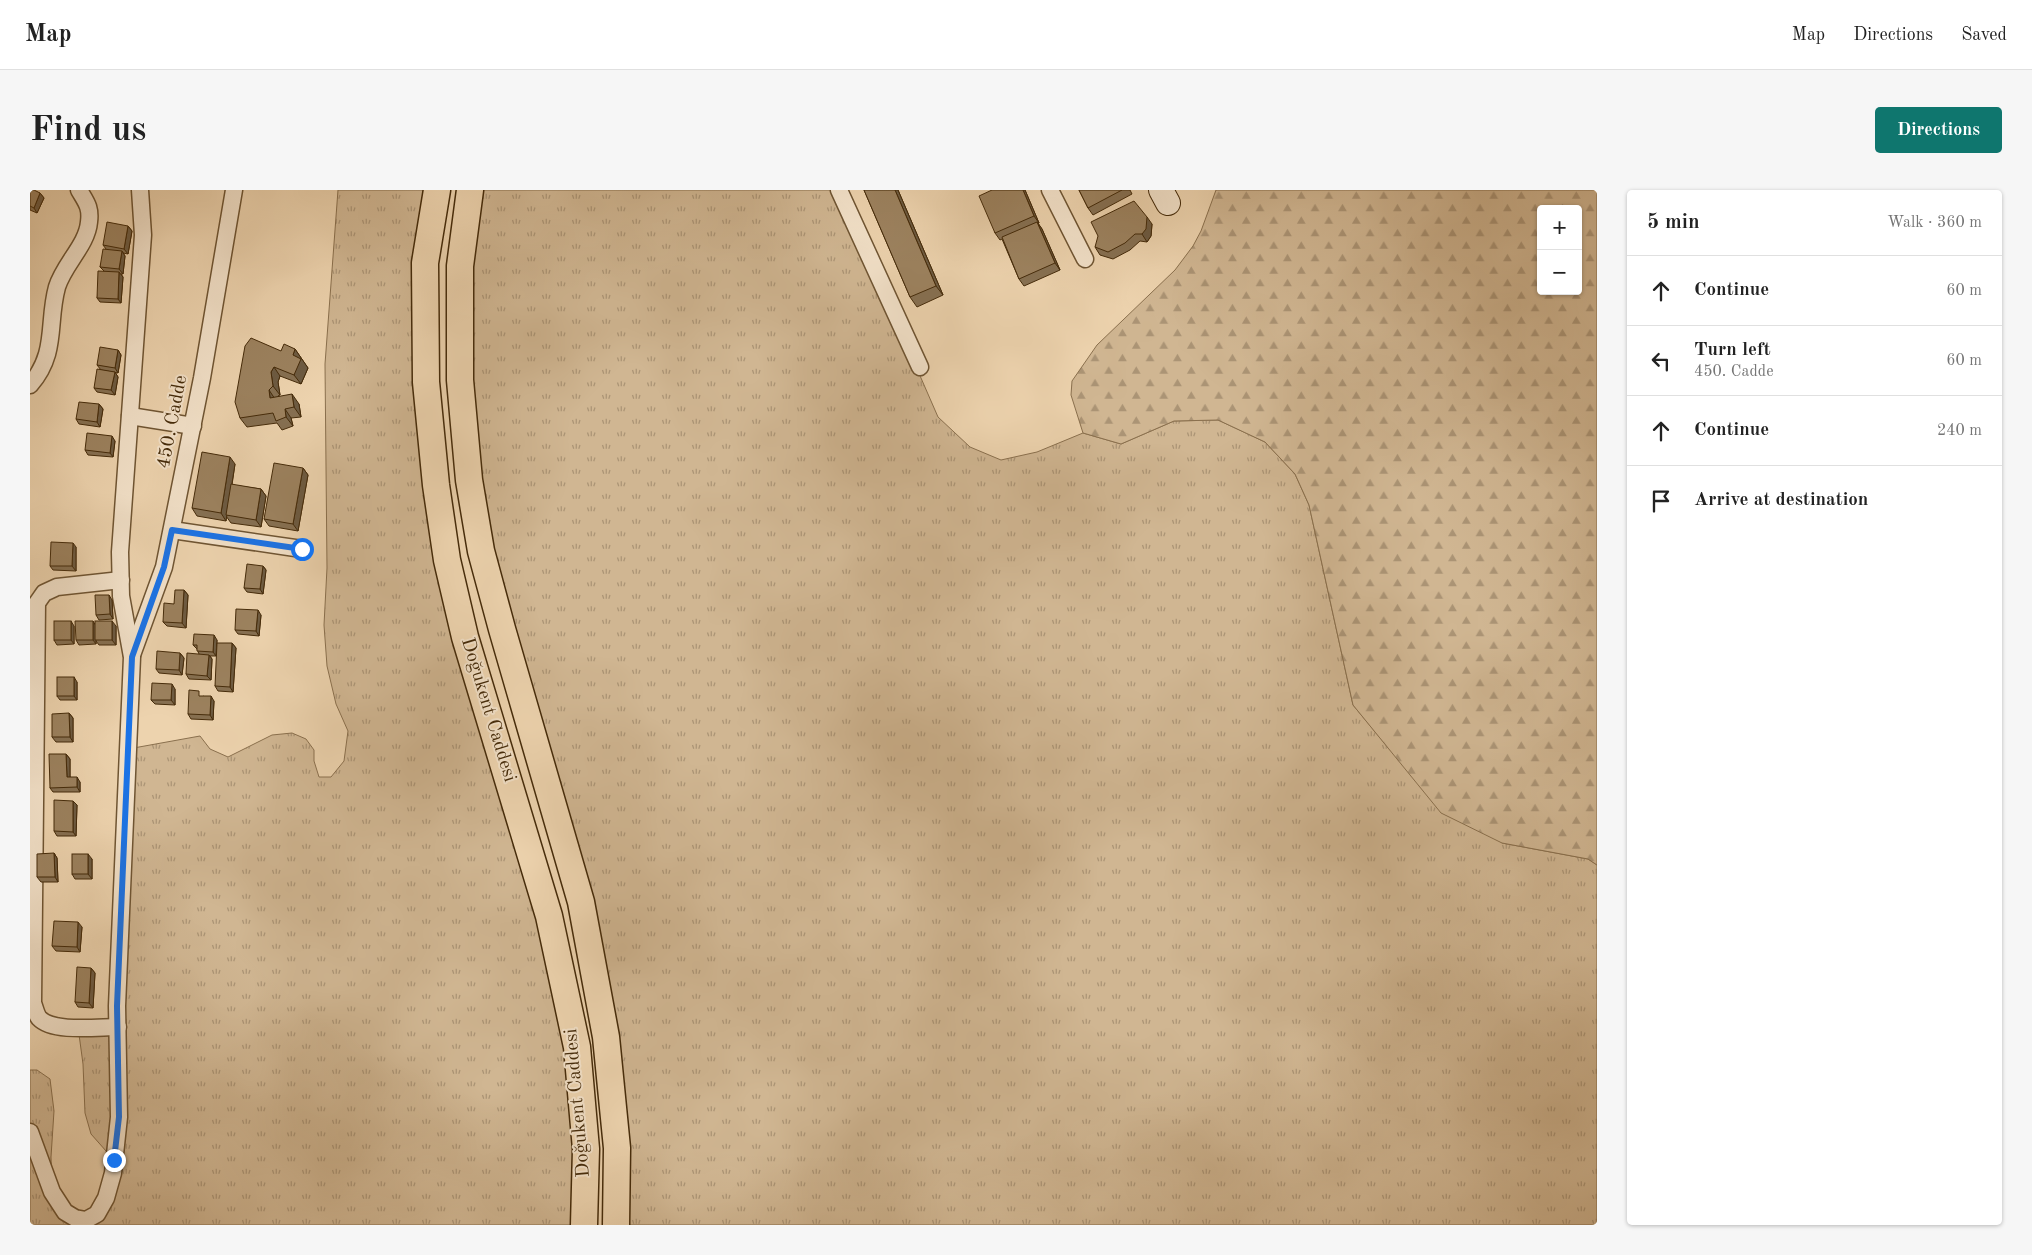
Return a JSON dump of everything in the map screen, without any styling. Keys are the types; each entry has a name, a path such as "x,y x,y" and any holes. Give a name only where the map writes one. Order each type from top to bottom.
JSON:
{"main road":[{"name":"Doğukent Caddesi","path":"437,190 425,262 426,382 436,485 447,560 465,637 549,916 577,1047 586,1149 584,1225"},
{"name":"Doğukent Caddesi","path":"470,190 460,266 460,380 469,480 481,552 581,902 606,1037 617,1148 616,1225"}],"street":[{"path":"30,385 38,376 48,356 57,288 65,268 89,225 90,210 79,190"},
{"path":"30,1132 52,1192 65,1212 75,1218 86,1220 97,1214 106,1198 113,1172 119,1117 118,1027 132,657 121,596 120,552 143,235 140,190"},
{"name":"450. Cadde","path":"132,657 164,567 193,426 234,190"},
{"path":"839,190 920,368"},
{"path":"1050,190 1085,259"},
{"path":"130,416 193,426"},
{"path":"172,530 302,549"},
{"path":"118,1027 59,1027 47,1024 38,1016 34,1003 34,993 37,604 44,593 57,587 121,580"}],"green space":[{"path":"338,190 437,190 436,485 549,916 584,1225 30,1225 30,1070 37,1070 50,1079 54,1111 51,1157 52,1192 65,1212 97,1214 114,1160 91,1134 85,1113 83,1064 78,1027 117,1027 128,749 200,736 210,749 228,757 272,735 292,733 306,739 314,750 314,761 319,777 331,777 344,761 348,731 336,704 327,666 324,625 327,568 325,364"},
{"path":"470,190 839,190 938,417 970,447 1001,460 1037,452 1083,433 1121,444 1174,421 1218,420 1265,442 1295,474 1309,505 1353,705 1391,751 1502,843 1588,859 1597,865 1597,1225 616,1225 606,1037 481,551 460,266"},
{"path":"1216,190 1597,190 1597,865 1588,859 1502,843 1441,813 1353,705 1309,505 1295,474 1265,442 1218,420 1174,421 1121,444 1083,433 1071,395 1072,381 1097,345 1175,270 1193,246 1201,231"}],"building":[{"path":"30,190 40,193 34,208 30,206"},
{"path":"864,190 895,190 936,286 910,297"},
{"path":"992,190 1023,190 1034,216 995,233 979,196"},
{"path":"1079,190 1122,190 1088,208"},
{"path":"1134,201 1147,217 1146,229 1142,234 1135,234 1125,243 1108,252 1095,247 1098,236 1091,222"},
{"path":"107,222 128,226 124,249 103,245"},
{"path":"1037,222 1055,263 1019,279 1002,237"},
{"path":"103,249 122,251 119,269 100,267"},
{"path":"98,271 119,272 118,299 97,298"},
{"path":"251,338 281,351 284,344 295,349 293,355 301,359 294,375 274,367 271,372 273,386 269,390 270,398 292,394 294,407 285,409 286,417 276,421 273,413 240,418 235,402 245,346"},
{"path":"100,347 118,350 115,368 97,365"},
{"path":"97,369 115,372 111,390 94,388"},
{"path":"79,402 99,404 97,422 76,419"},
{"path":"87,433 112,436 110,453 85,450"},
{"path":"202,452 230,457 221,513 192,508"},
{"path":"274,463 303,468 293,524 264,519"},
{"path":"231,484 261,489 256,520 226,515"},
{"path":"51,542 73,543 72,566 50,566"},
{"path":"247,564 263,566 260,589 244,588"},
{"path":"175,590 184,590 182,623 163,622 164,603 174,604"},
{"path":"95,595 109,595 110,614 96,615"},
{"path":"236,609 258,610 256,631 235,630"},
{"path":"54,621 71,621 71,640 54,640"},
{"path":"75,621 93,621 93,640 76,640"},
{"path":"95,621 112,621 112,640 95,640"},
{"path":"194,634 214,635 213,652 197,651 197,645 193,645"},
{"path":"217,643 232,643 230,687 215,686"},
{"path":"157,651 180,653 179,670 156,669"},
{"path":"187,653 209,655 207,676 186,674"},
{"path":"57,677 74,677 74,696 57,696"},
{"path":"152,683 172,684 171,700 151,700"},
{"path":"189,690 199,691 199,696 211,696 210,715 188,714"},
{"path":"69,713 70,737 52,737 52,714"},
{"path":"49,754 66,754 67,777 77,777 77,787 50,788"},
{"path":"54,800 73,801 73,832 54,831"},
{"path":"54,853 55,877 37,877 37,854"},
{"path":"72,854 88,854 88,874 72,874"},
{"path":"54,921 78,922 77,947 52,946"},
{"path":"77,967 91,968 89,1003 75,1002"}],"route":[{"path":"114,1160 119,1117 117,1006 132,657 164,567 172,530 302,549"}]}
